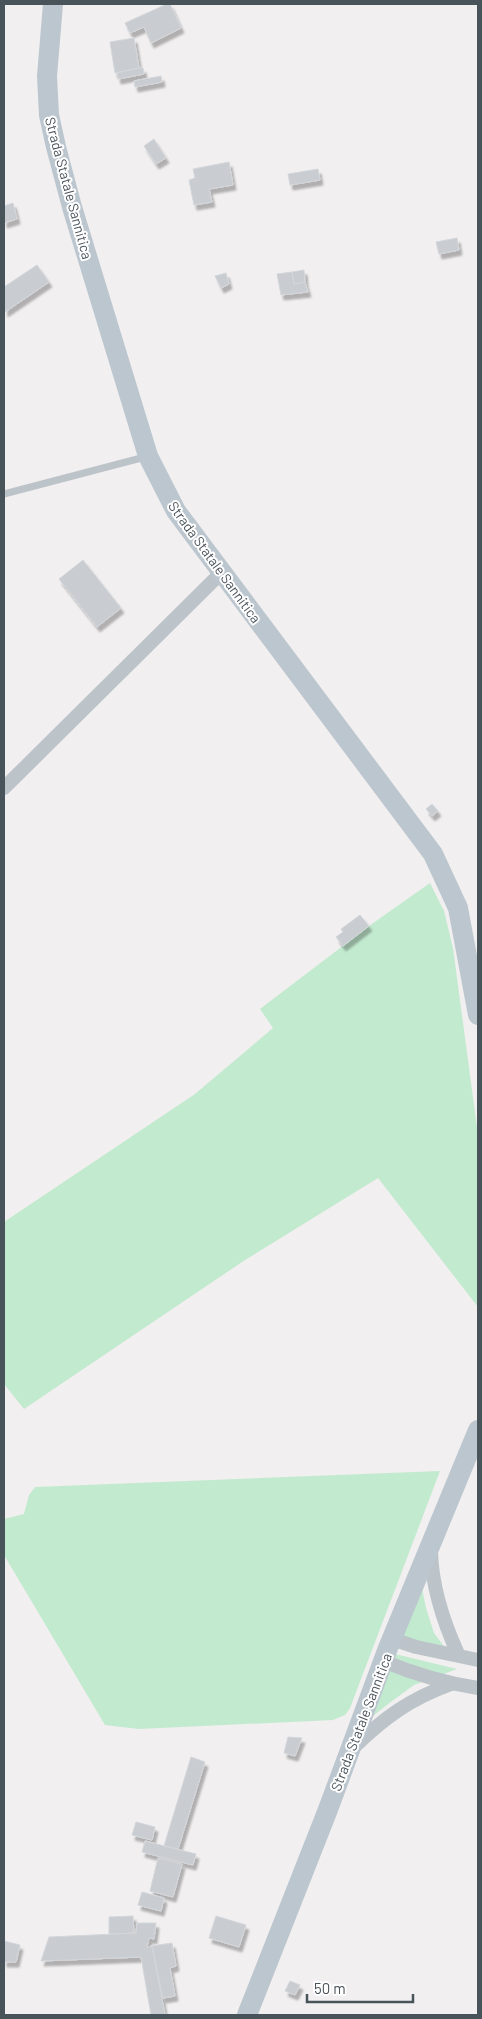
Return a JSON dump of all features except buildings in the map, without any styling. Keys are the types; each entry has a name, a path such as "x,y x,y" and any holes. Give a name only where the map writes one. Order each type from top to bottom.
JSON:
{"main road":[{"name":"Strada Statale Sannitica","path":"53,4 47,76 49,115 54,139 72,207 148,456 176,511 433,854 458,908 478,1006"},
{"name":"Strada Statale Sannitica","path":"247,2015 383,1661 478,1430"}],"street":[{"path":"4,788 221,573"},
{"path":"431,1544 432,1572 437,1596 447,1630 458,1654"},
{"path":"392,1639 478,1660"},
{"path":"383,1661 408,1672 451,1684 478,1688"},
{"path":"350,1751 378,1724 397,1710 424,1694 451,1684"}],"lane":[{"path":"4,494 148,456"}],"green space":[{"path":"430,883 444,911 453,948 478,1135 478,1307 378,1178 242,1262 24,1409 4,1384 4,1222 195,1094 273,1028 260,1009 369,926"},
{"path":"440,1471 350,1708 345,1715 333,1720 139,1729 105,1725 4,1555 4,1519 24,1514 29,1495 35,1487"},
{"path":"420,1578 426,1608 434,1633 449,1653 393,1646"},
{"path":"391,1653 457,1669 414,1685 363,1724"}]}
